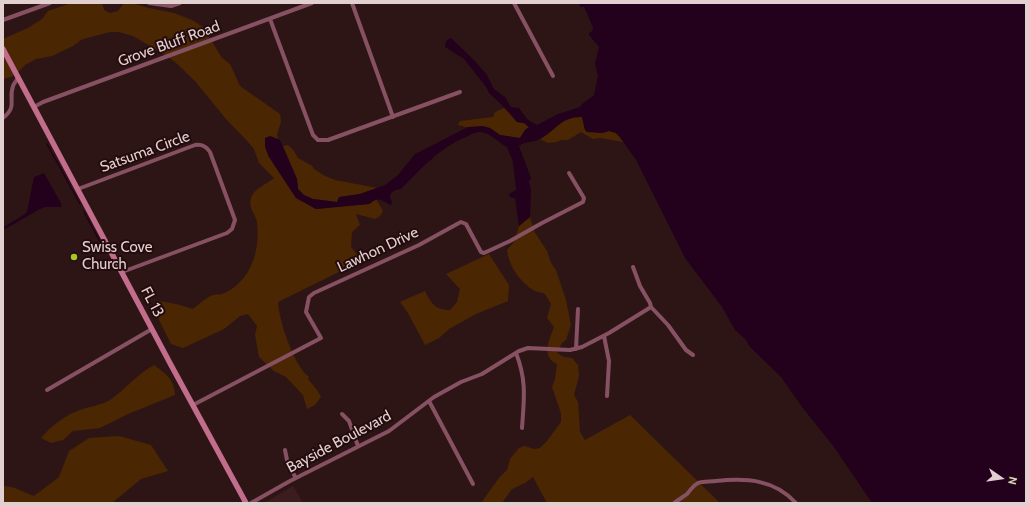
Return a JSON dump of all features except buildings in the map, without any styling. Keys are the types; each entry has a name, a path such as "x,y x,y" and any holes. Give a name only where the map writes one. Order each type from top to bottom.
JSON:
{"main road":[{"name":"FL 13","path":"3,50 246,503"}],"street":[{"path":"3,20 50,3"},
{"path":"149,3 171,6 180,3"},
{"name":"Grove Bluff Road","path":"34,107 43,102 312,3"},
{"path":"352,3 393,117"},
{"path":"514,3 553,76"},
{"path":"270,18 313,135 318,140 328,140 460,92"},
{"path":"3,118 10,112 12,106 13,86 18,78"},
{"name":"Satsuma Circle","path":"78,189 195,145 202,145 210,152 235,220 232,229 227,233 122,272"},
{"name":"Lawhon Drive","path":"193,405 321,338 306,312 309,297 314,293 419,245 458,223 461,222 466,224 481,252 484,253 584,202 584,198 569,173"},
{"path":"633,267 640,286 651,307 686,350 693,355"},
{"name":"Bayside Boulevard","path":"252,503 296,478 389,431 429,401 454,386 482,374 516,353 528,348 565,350 576,349 604,336 651,307"},
{"path":"576,349 578,309"},
{"path":"46,390 152,329"},
{"path":"604,336 609,361 607,396"},
{"path":"516,353 523,373 524,382 525,399 522,428"},
{"path":"429,401 473,484"},
{"path":"342,414 349,421 358,446"},
{"path":"285,450 288,465 296,478"},
{"path":"674,503 700,483 732,480 752,480 768,484 782,492 796,503"}],"shaded area":[{"path":"71,3 102,3 104,10 110,13 118,11 124,3 132,3 174,13 192,20 203,27 222,58 230,64 240,86 280,114 281,122 277,135 278,139 270,136 268,156 296,198 316,209 369,204 376,199 383,211 380,216 375,219 356,214 360,225 352,232 351,247 359,257 359,262 278,302 281,320 288,342 298,363 309,377 308,379 321,397 315,405 307,409 303,395 286,377 274,371 259,357 255,335 257,326 248,314 240,316 224,329 183,348 171,344 157,316 155,306 159,301 193,309 211,296 222,294 230,290 241,281 247,274 252,264 257,246 257,222 250,205 251,198 257,189 274,178 259,163 254,149 226,119 195,81 175,62 133,36 119,32 110,32 87,38 52,56 36,59 25,65 18,72 3,45 3,39 28,28 42,19 48,11"},
{"path":"579,3 1026,3 1026,503 872,503 834,447 802,407 781,377 735,330 722,307 685,258 636,160 620,137 616,133 609,131 602,133 587,132 585,130 582,117 569,119 540,139 524,143 519,146 531,178 529,181 531,190 530,217 519,226 515,198 510,197 509,194 516,190 513,162 507,147 484,133 478,132 473,134 447,147 439,153 401,189 392,192 390,197 392,202 391,205 378,199 369,204 316,209 296,198 268,155 265,147 265,138 270,136 280,140 297,179 298,189 304,195 313,199 337,202 339,197 360,194 385,185 398,175 415,154 468,127 483,126 490,128 500,135 520,138 529,127 524,123 517,122 489,93 464,59 445,47 446,41 451,38 474,60 487,75 494,89 505,97 511,107 519,108 528,120 537,125 558,114 580,107 594,95 598,75 595,63 599,47 589,35 593,27 584,7 580,7"},
{"path":"3,54 14,75 3,79"},
{"path":"504,108 517,122 524,123 529,128 525,130 520,138 500,135 490,128 466,127 458,125 460,121 493,117 495,112"},
{"path":"572,117 582,117 585,130 602,133 609,131 616,133 623,142 600,138 593,139 581,132 568,140 548,143 540,139 564,120"},
{"path":"288,145 298,158 325,176 335,180 377,188 360,194 340,197 337,202 313,199 304,195 298,189 297,179 283,146"},
{"path":"44,173 61,203 61,207 46,207 40,209 5,229 4,227 27,212 34,177"},
{"path":"530,217 534,231 547,251 551,263 556,270 566,300 571,325 566,340 562,343 557,353 564,357 572,358 578,365 579,376 574,395 578,402 580,432 585,440 630,415 720,503 547,503 533,477 525,483 512,489 502,503 481,503 499,478 507,470 510,459 519,448 524,446 535,449 540,448 561,422 561,413 552,387 555,379 557,364 549,357 548,352 549,342 554,327 547,318 551,304 545,294 533,290 519,278 512,267 507,250 514,242 519,226"},
{"path":"489,254 509,285 508,301 476,314 449,329 439,338 425,345 408,313 400,302 425,291 434,305 441,309 450,310 457,302 460,289 446,274"},
{"path":"154,365 169,377 173,385 175,395 128,414 100,428 73,431 63,440 51,443 41,438 53,426 70,414 110,400 142,373"},
{"path":"119,436 151,445 168,471 141,479 112,503 3,503 3,486 12,487 34,496 59,477 69,451 89,438"},
{"path":"293,486 303,503 264,503"}],"waterway":[{"path":"47,144 80,204"},
{"path":"84,212 105,251"}],"place":[{"name":"Swiss Cove Church","path":"74,257"}]}
